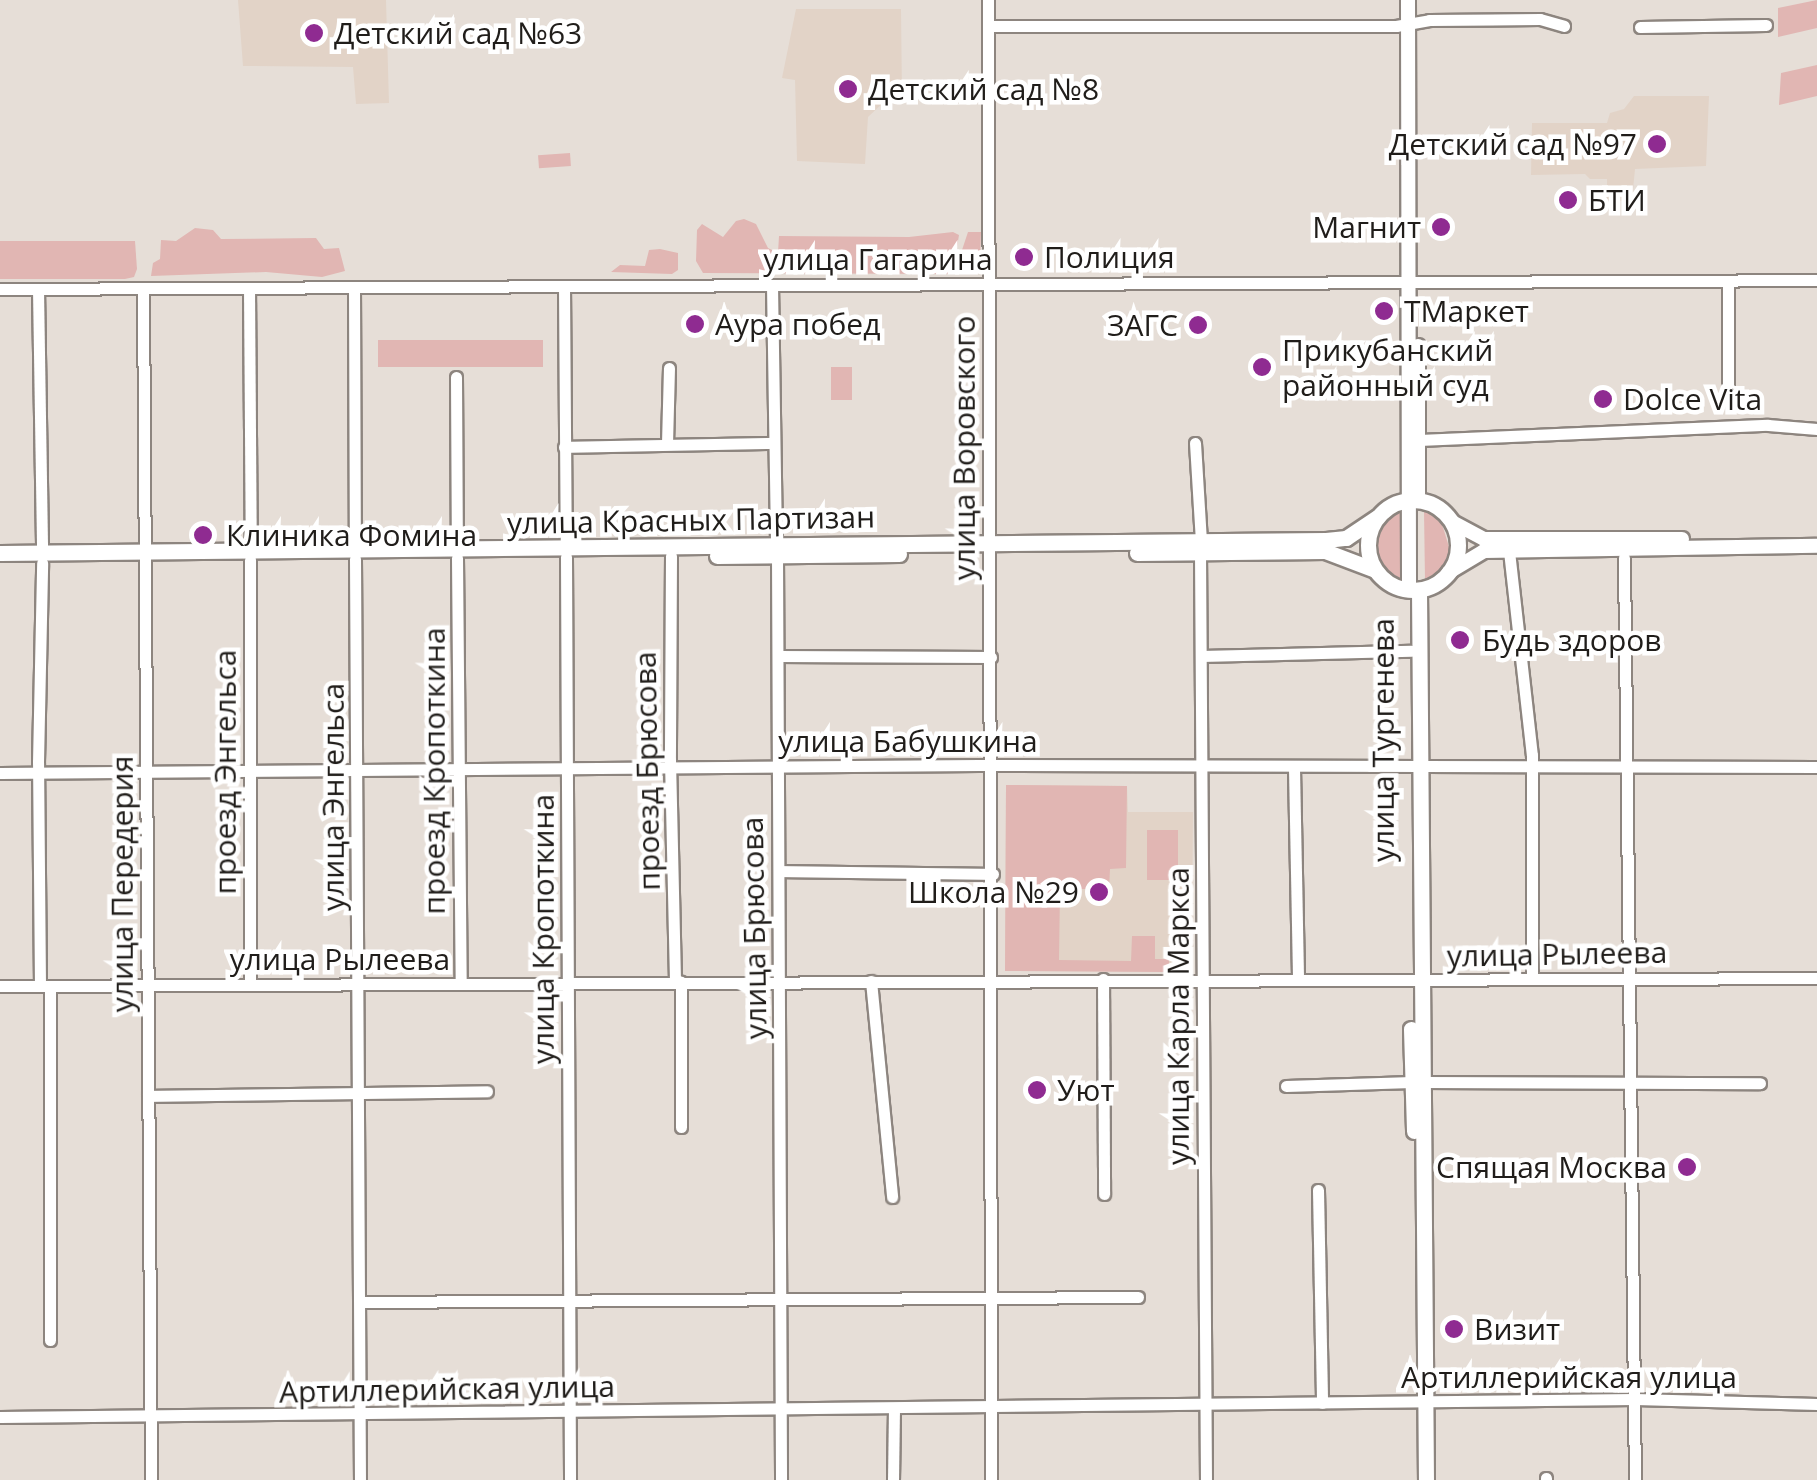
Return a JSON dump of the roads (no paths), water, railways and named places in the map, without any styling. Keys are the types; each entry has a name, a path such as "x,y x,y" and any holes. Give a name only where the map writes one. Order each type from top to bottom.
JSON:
{"highway":[{"name":"улица Красных Партизан","path":"1200,547 1346,538 1397,503 1414,500"},
{"path":"1414,500 1438,507 1452,522 1458,552 1449,572 1414,590"},
{"path":"1375,570 1368,538 1376,518"},
{"name":"улица Красных Партизан","path":"0,563 146,556 1200,547 1326,552 1375,570 1390,584 1414,590"},
{"name":"улица Красных Партизан","path":"566,553 671,556 777,550"},
{"name":"улица Красных Партизан","path":"0,553 42,558"},
{"name":"улица Тургенева","path":"1414,590 1415,769"},
{"name":"улица Тургенева","path":"1414,590 1420,1402 1416,1480"},
{"name":"улица Тургенева","path":"1420,1402 1426,1480"}],"main road":[{"name":"улица Тургенева","path":"1408,0 1412,24 1414,590"},
{"name":"улица Тургенева","path":"1412,24 1416,0"},
{"name":"улица Тургенева","path":"1413,282 1419,440 1414,500"},
{"path":"1452,522 1484,539 1817,538"},
{"path":"1449,572 1476,554 1509,551 1817,546"}],"street":[{"name":"улица Воровского","path":"988,0 993,874 991,1480"},
{"path":"988,26 1412,24 1540,19 1564,26"},
{"path":"1640,27 1766,25"},
{"name":"улица Гагарина","path":"0,289 1817,280"},
{"path":"1728,281 1728,384"},
{"name":"улица Брюсова","path":"772,285 780,871 781,1480"},
{"name":"улица Кропоткина","path":"564,286 570,1480"},
{"name":"улица Энгельса","path":"354,287 360,1480"},
{"name":"улица Передерия","path":"144,288 151,1480"},
{"name":"проезд Энгельса","path":"249,288 250,985"},
{"path":"38,289 42,558 38,773 46,986 50,1340"},
{"path":"667,444 669,368"},
{"name":"проезд Кропоткина","path":"456,378 461,984"},
{"path":"1419,440 1768,425 1817,429"},
{"path":"564,447 774,443"},
{"name":"улица Карла Маркса","path":"1195,443 1200,547 1206,1480"},
{"path":"1509,551 1531,768 1532,979"},
{"name":"проезд Брюсова","path":"671,556 670,767 676,980 680,982"},
{"path":"1624,558 1636,1480"},
{"path":"1200,656 1412,651"},
{"path":"778,656 990,656"},
{"name":"улица Бабушкина","path":"0,773 776,766 1817,767"},
{"path":"1294,768 1298,978"},
{"path":"780,871 993,874"},
{"name":"улица Рылеева","path":"0,986 1817,978"},
{"path":"1103,979 1104,1194"},
{"path":"872,981 892,1198"},
{"path":"680,982 680,1127"},
{"path":"1286,1086 1418,1082 1760,1084"},
{"path":"148,1096 486,1091"},
{"path":"1318,1190 1322,1403"},
{"path":"360,1302 1138,1297"},
{"name":"Артиллерийская улица","path":"0,1417 1635,1398 1817,1404"},
{"path":"894,1408 894,1480"}],"place":[{"name":"Детский сад №63","path":"314,33"},
{"name":"Детский сад №8","path":"848,89"},
{"name":"Детский сад №97","path":"1657,144"},
{"name":"БТИ","path":"1568,200"},
{"name":"Магнит","path":"1441,227"},
{"name":"Полиция","path":"1024,257"},
{"name":"ТМаркет","path":"1384,311"},
{"name":"Аура побед","path":"695,324"},
{"name":"ЗАГС","path":"1198,325"},
{"name":"Прикубанский районный суд","path":"1262,367"},
{"name":"Dolce Vita","path":"1603,399"},
{"name":"Клиника Фомина","path":"203,535"},
{"name":"Будь здоров","path":"1460,640"},
{"name":"Школа №29","path":"1099,892"},
{"name":"Уют","path":"1037,1090"},
{"name":"Спящая Москва","path":"1687,1167"},
{"name":"Визит","path":"1454,1329"}]}
